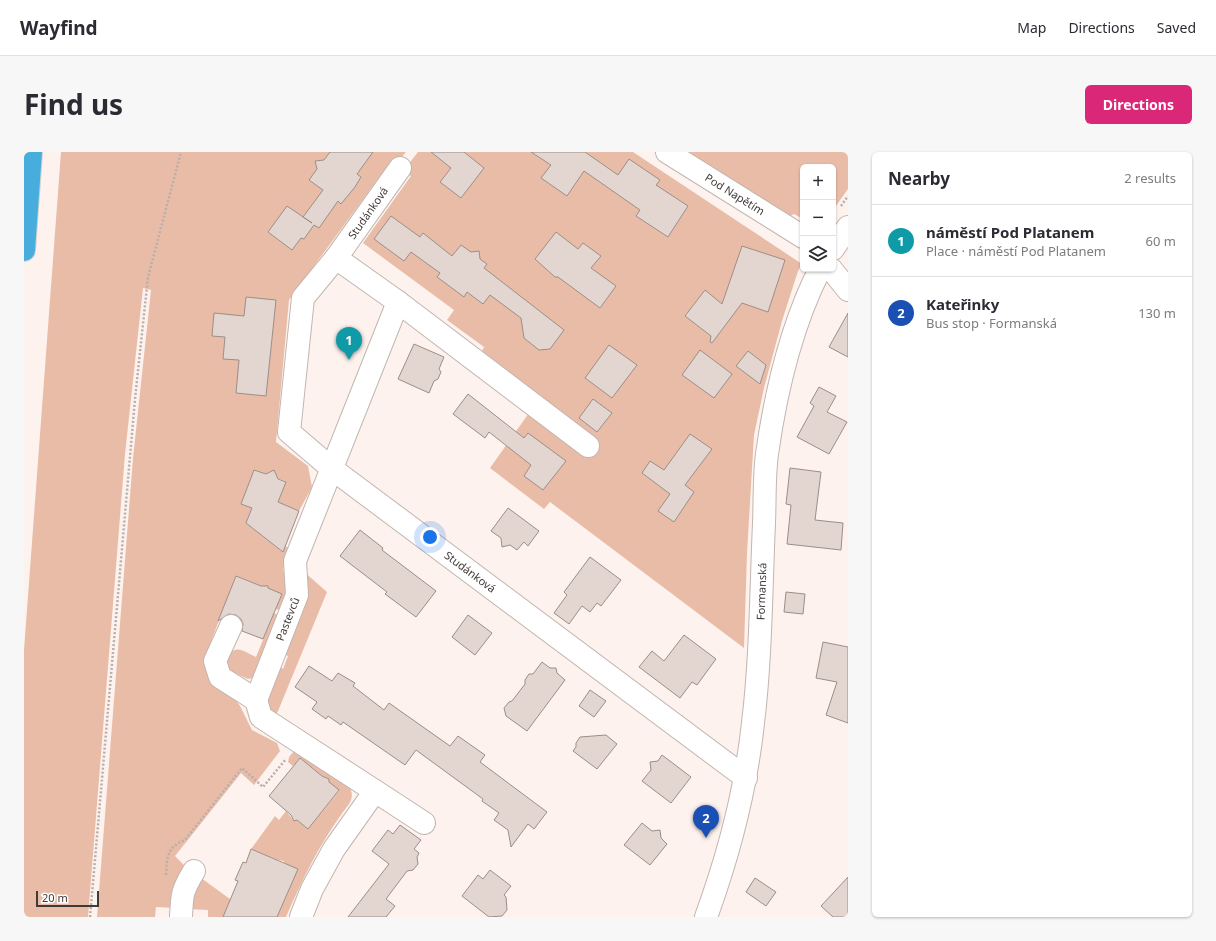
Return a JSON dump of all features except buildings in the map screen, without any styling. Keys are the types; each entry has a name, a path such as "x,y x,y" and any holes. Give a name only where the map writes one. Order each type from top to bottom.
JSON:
{"highway":[{"path":"24,250 31,152"}],"street":[{"name":"Pod Napětím","path":"667,152 801,236"},
{"name":"Studánková","path":"400,168 336,258 303,298 290,432 331,468 746,778"},
{"path":"836,245 848,227"},
{"path":"336,258 398,302 588,446"},
{"name":"Formanská","path":"706,917 732,833 746,778 753,722 757,664 767,455 787,352 799,314 819,272"},
{"path":"833,272 848,290"},
{"name":"Pastevců","path":"256,700 297,595 294,561 398,302"},
{"path":"231,626 215,661 220,677 256,700 261,717 424,824"},
{"path":"301,917 312,890 334,849 377,792"},
{"path":"305,917 323,877 377,792"},
{"path":"182,917 181,898 184,887 194,871"}],"path":[{"path":"90,917 135,399 148,277 181,152"},
{"path":"166,879 169,853 172,846 186,840 242,768 263,787 285,760 296,739"}],"shaded area":[{"path":"61,152 406,152 396,164 391,161 289,300 276,442 308,466 312,487 299,511 278,502 285,481 277,478 275,473 272,472 267,474 254,470 241,504 252,508 246,523 283,552 285,546 290,549 283,569 287,582 285,612 276,609 267,586 261,586 236,576 205,657 240,706 252,730 277,743 280,751 254,785 241,773 175,856 187,868 176,908 156,907 155,917 97,917 133,458 151,290 143,288 125,454 88,917 24,917 24,650"},
{"path":"418,152 633,152 800,263 800,268 782,321 764,388 754,435 747,553 744,648 550,502 544,509 490,468 529,413 596,439 482,351 484,347 447,320 454,310 363,243 411,176 404,170"},
{"path":"689,152 848,152 848,189 836,206 836,164 800,164 800,217 794,214 788,217"},
{"path":"302,570 327,592 278,711 273,719 264,703 277,665 283,669 288,656 282,653"},
{"path":"274,613 283,617 257,677 248,679 228,670 226,658 233,651 240,650 256,657"},
{"path":"295,750 350,788 352,798 334,824 319,850 286,917 277,917 297,869 284,863 284,861 251,849 275,816 279,820 286,811 294,821 297,820 308,829 339,791 329,782 329,779 322,776 300,758 293,766 288,762 289,757"},
{"path":"201,878 230,899 232,917 208,917 208,910 188,909"}],"place":[{"name":"náměstí Pod Platanem","path":"349,360"},
{"name":"Kateřinky","path":"706,838"}]}
